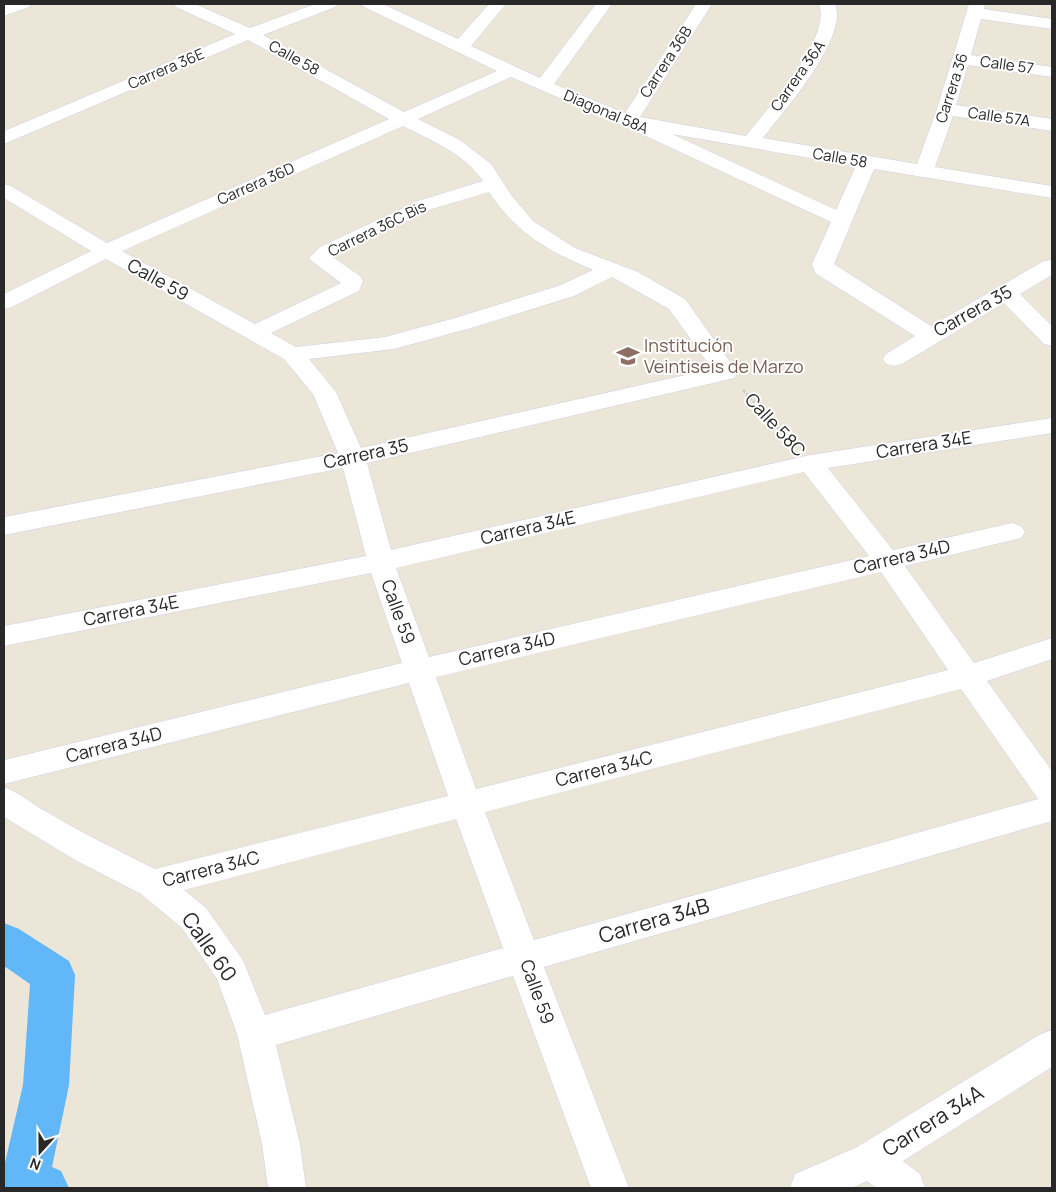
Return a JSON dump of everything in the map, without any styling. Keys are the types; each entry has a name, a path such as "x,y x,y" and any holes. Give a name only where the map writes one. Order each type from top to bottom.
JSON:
{"street":[{"path":"4,11 23,4"},
{"name":"Calle 58","path":"182,4 250,34 403,119"},
{"name":"Carrera 36E","path":"4,138 250,34 329,4"},
{"path":"460,48 498,4"},
{"path":"543,86 604,4"},
{"name":"Carrera 36B","path":"629,121 704,4"},
{"name":"Carrera 36A","path":"751,142 811,62 825,39 831,16 827,4"},
{"name":"Diagonal 58A","path":"380,6 460,48 543,86 629,121 842,220"},
{"path":"976,8 1052,24"},
{"name":"Carrera 36","path":"924,171 946,109 976,8"},
{"name":"Calle 57","path":"961,59 1052,72"},
{"name":"Carrera 36D","path":"4,302 106,251 511,71"},
{"name":"Calle 57A","path":"946,109 1052,124"},
{"path":"403,119 453,144 484,168 526,225 568,252 630,277 677,304 726,372"},
{"name":"Calle 58","path":"629,121 1052,192"},
{"path":"866,162 823,264 823,268 929,335"},
{"name":"Carrera 36C Bis","path":"254,333 351,286 352,281 320,258 327,251 426,205 494,184"},
{"name":"Calle 59","path":"4,190 106,251 292,354 324,392 353,458 381,562 466,804 610,1188"},
{"name":"Carrera 35","path":"894,359 929,335 1007,293 1052,266"},
{"path":"292,354 386,344 463,323 566,291 612,269"},
{"path":"1007,293 1052,339"},
{"name":"Carrera 35","path":"4,526 353,458 726,372"},
{"name":"Carrera 34E","path":"4,636 381,562 810,463 1052,425"},
{"name":"Calle 58C","path":"810,463 887,561 1052,795"},
{"name":"Carrera 34D","path":"4,772 419,670 1012,532"},
{"name":"Carrera 34C","path":"154,884 968,676 1052,648"},
{"name":"Calle 60","path":"4,800 33,820 88,851 154,884 194,918 231,971 256,1034 281,1144 287,1188"},
{"name":"Carrera 34B","path":"256,1034 1052,808"},
{"name":"Carrera 34A","path":"809,1188 871,1160 1052,1047"},
{"path":"871,1160 906,1188"}],"path":[{"name":"Calle 58C","path":"726,372 810,463"}],"waterway":[{"path":"4,942 53,975 46,1085 25,1181 44,1188"}],"place":[{"name":"Institución Veintiseis de Marzo","path":"628,356"}]}
